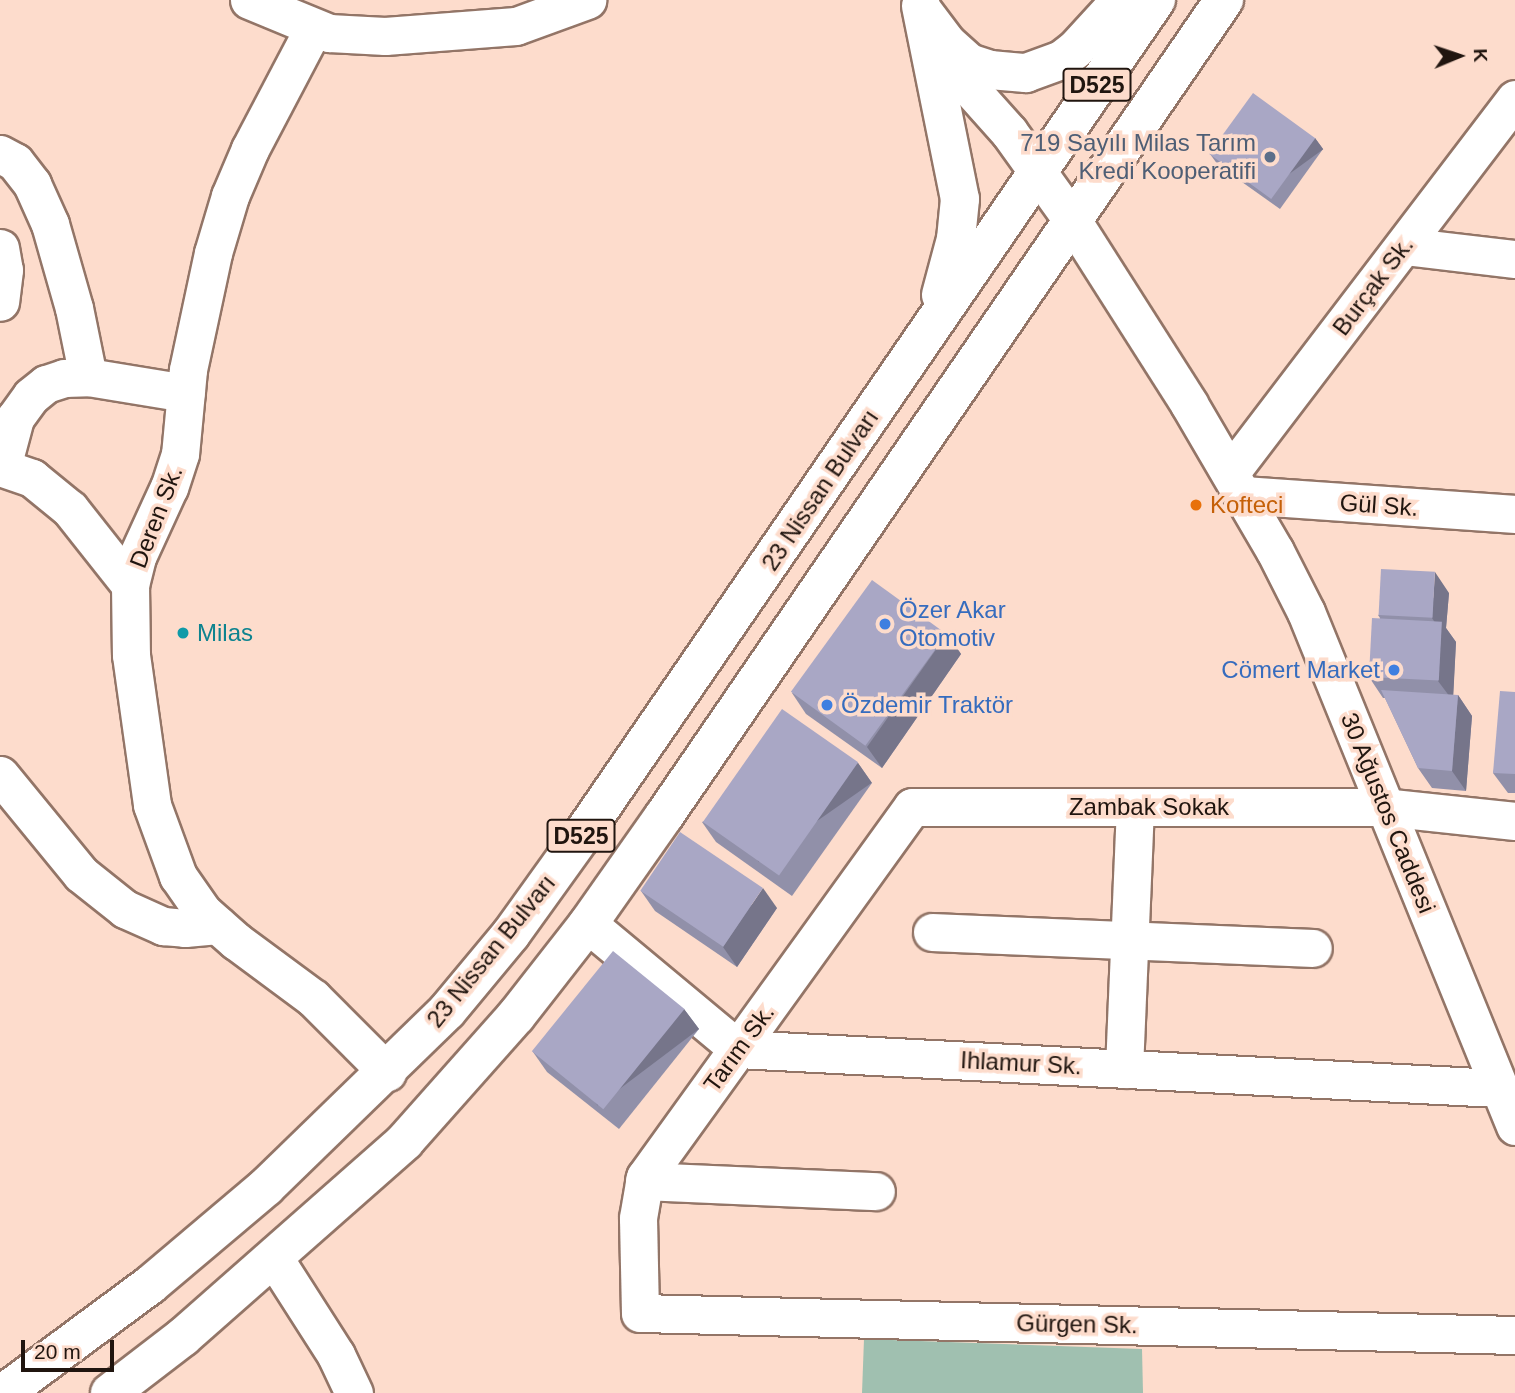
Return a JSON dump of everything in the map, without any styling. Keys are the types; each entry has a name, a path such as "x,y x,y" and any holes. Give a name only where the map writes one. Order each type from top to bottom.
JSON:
{"highway":[{"path":"920,3 958,55 969,63 1009,73 1026,73 1062,60 1076,49 1121,0"},
{"name":"D525","path":"1038,171 1156,0"},
{"name":"D525","path":"110,1393 183,1337 405,1140 516,1016 588,924 1224,0"},
{"path":"920,3 960,200 949,268 928,331"},
{"name":"23 Nissan Bulvarı","path":"4,1393 181,1258 266,1187 447,1011 518,923 1038,171"}],"street":[{"path":"249,0 313,29 349,36 439,34 516,26 587,0"},
{"name":"30 Ağustos Caddesi","path":"920,3 927,27 950,66 1009,132 1072,220 1236,484 1306,612 1515,1126"},
{"name":"Deren Sk.","path":"313,29 250,149 230,196 196,324 180,454 169,487 137,557 130,585 131,655 152,805 164,844 178,876 204,912 218,926 313,998 387,1072"},
{"name":"Burçak Sk.","path":"1236,484 1404,246 1515,99"},
{"path":"0,154 15,162 32,184 50,224 74,308 88,377"},
{"path":"1404,246 1515,259"},
{"path":"0,248 4,270 0,302"},
{"path":"130,585 70,509 32,478 1,467 15,418 31,396 46,384 64,378 88,377 186,393"},
{"name":"Gül Sk.","path":"1236,484 1515,514"},
{"path":"0,775 81,874 125,909 163,926 218,926"},
{"name":"Zambak Sokak","path":"912,807 1385,807 1515,821"},
{"name":"Tarım Sk.","path":"640,1313 638,1218 645,1181 912,807"},
{"path":"1124,1069 1135,807"},
{"path":"588,924 738,1049"},
{"path":"932,932 1313,948"},
{"name":"Ihlamur Sk.","path":"738,1049 1498,1088"},
{"path":"645,1181 876,1191"},
{"path":"274,1258 336,1355 354,1393"},
{"name":"Gürgen Sk.","path":"640,1313 1515,1335"}],"green space":[{"path":"864,1339 1142,1349 1143,1393 862,1393"}],"building":[{"name":"719 Sayılı Milas Tarım Kredi Kooperatifi","path":"1253,93 1315,138 1271,199 1209,154"},
{"path":"1381,569 1435,572 1433,618 1379,615"},
{"path":"872,580 946,634 865,746 791,692"},
{"path":"1372,618 1442,622 1439,681 1369,677"},
{"path":"1381,690 1458,695 1452,771 1418,768"},
{"path":"1500,691 1515,692 1515,774 1493,773"},
{"path":"782,709 858,762 779,875 703,822"},
{"path":"680,832 763,888 723,947 640,891"},
{"path":"613,951 684,1009 603,1109 532,1051"}],"place":[{"name":"719 Sayılı Milas Tarım Kredi Kooperatifi","path":"1270,157"},
{"name":"Kofteci","path":"1196,505"},
{"name":"Özer Akar Otomotiv","path":"885,624"},
{"name":"Milas","path":"183,633"},
{"name":"Cömert Market","path":"1394,670"},
{"name":"Özdemir Traktör","path":"827,705"}]}
